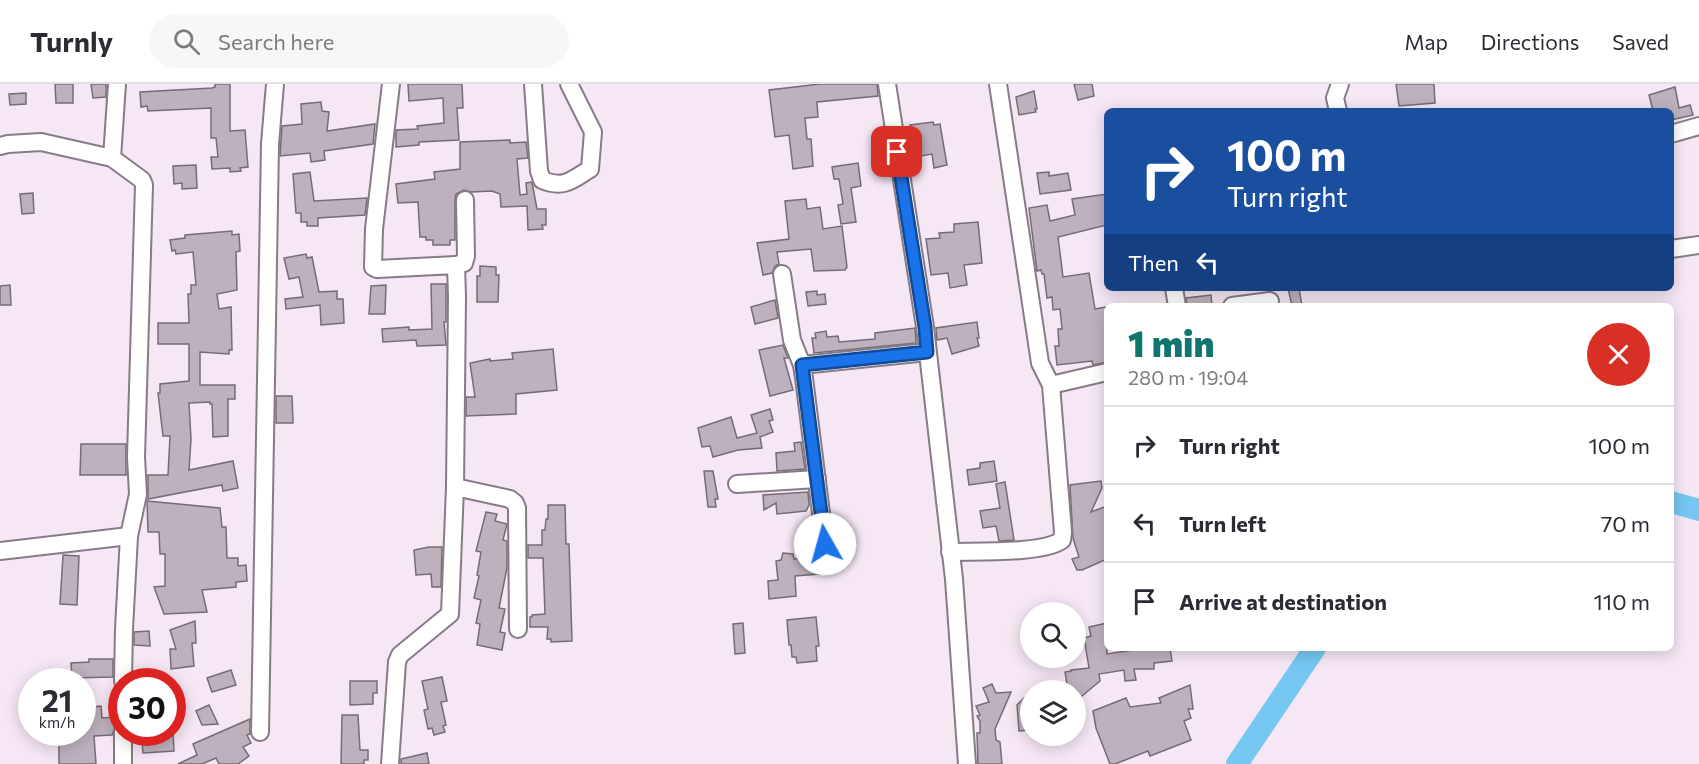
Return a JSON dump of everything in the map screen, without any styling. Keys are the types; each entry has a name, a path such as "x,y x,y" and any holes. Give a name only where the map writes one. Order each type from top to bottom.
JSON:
{"street":[{"path":"112,158 117,84"},
{"path":"260,732 270,144 275,84"},
{"path":"392,84 374,229 373,267 377,269 464,263 466,256 465,200"},
{"path":"533,84 539,171 542,180 554,185 568,183 590,168 593,132 569,84"},
{"path":"887,84 925,327 950,552 967,764"},
{"path":"950,552 1020,550 1056,545 1062,540 1063,532 1051,385 1040,363 998,84"},
{"path":"1337,108 1335,98 1340,84"},
{"path":"1674,133 1699,126"},
{"path":"0,146 42,142 112,158 142,180 145,190 136,457 138,494 129,536 123,668"},
{"path":"1674,249 1699,245"},
{"path":"390,764 397,662 400,655 450,614 454,487 456,265"},
{"path":"782,274 792,340 802,365 825,544"},
{"path":"1255,303 1270,301"},
{"path":"802,365 927,352"},
{"path":"1051,385 1104,373"},
{"path":"737,484 817,479"},
{"path":"454,487 510,499 515,503 517,508 518,629"},
{"path":"0,551 129,536"},
{"path":"123,746 123,764"}],"building":[{"path":"55,84 73,84 73,103 56,103"},
{"path":"91,84 106,84 106,97 93,98"},
{"path":"215,84 230,84 230,131 245,130 248,167 240,168 241,171 230,172 230,168 212,169 211,157 218,157 216,138 211,138 211,108 148,111 147,106 141,107 140,92 212,88"},
{"path":"408,84 462,84 463,108 457,108 459,140 419,142 419,145 396,147 396,130 418,129 417,126 444,123 443,98 409,101"},
{"path":"820,84 877,84 878,96 817,102 818,117 805,118 807,139 811,139 813,166 793,169 789,135 775,137 769,90"},
{"path":"1074,84 1092,84 1094,96 1078,100"},
{"path":"1396,84 1434,84 1435,103 1399,106"},
{"path":"1675,87 1679,108 1690,105 1693,115 1674,119 1674,108 1652,108 1649,95"},
{"path":"1034,91 1036,112 1019,115 1016,97"},
{"path":"26,93 26,104 10,105 9,94"},
{"path":"321,102 322,111 329,112 327,131 375,124 373,144 324,151 325,160 311,162 310,153 280,156 282,126 302,124 301,104"},
{"path":"933,122 934,125 940,124 947,165 934,168 932,154 915,157 910,125"},
{"path":"510,140 510,143 526,142 528,158 517,159 520,195 527,194 526,183 532,182 537,209 546,209 546,225 542,225 543,229 528,230 527,206 501,207 500,194 492,191 464,190 456,194 455,240 450,240 450,245 433,245 433,240 420,237 418,202 398,203 396,184 435,179 434,172 460,169 460,142"},
{"path":"858,163 861,186 851,188 856,222 841,224 838,205 843,204 839,179 834,179 832,167"},
{"path":"196,165 197,188 182,189 182,183 174,184 173,166"},
{"path":"310,172 314,201 367,198 365,215 318,218 318,226 307,226 307,222 301,222 301,213 296,213 293,174"},
{"path":"1049,172 1049,176 1068,173 1071,190 1040,194 1037,173"},
{"path":"33,193 34,213 22,214 20,194"},
{"path":"1104,194 1104,226 1058,237 1063,277 1089,273 1095,309 1104,308 1104,363 1093,365 1092,361 1057,365 1055,346 1059,346 1058,329 1062,329 1060,309 1053,310 1052,297 1047,298 1044,274 1041,270 1037,271 1029,208 1047,205 1050,221 1075,215 1072,199"},
{"path":"806,199 807,209 820,207 823,229 842,226 847,267 845,270 814,271 811,249 777,252 779,264 775,266 772,273 763,275 757,243 789,239 785,201"},
{"path":"978,222 982,263 964,265 967,285 950,288 948,273 931,275 926,239 940,238 939,233 954,232 954,224"},
{"path":"232,231 232,235 239,234 240,251 236,252 237,290 217,294 219,309 231,307 232,350 229,350 229,354 200,352 200,385 235,385 235,399 228,399 228,436 213,437 212,404 210,402 189,403 191,439 189,470 233,461 238,488 223,491 222,485 148,499 148,475 168,475 170,436 163,436 158,393 160,393 160,384 189,381 189,344 158,344 158,323 189,323 188,294 191,294 191,285 196,285 193,252 176,254 175,250 172,251 170,240 185,238 185,235"},
{"path":"306,254 307,258 312,257 319,292 337,291 337,299 343,299 344,323 321,325 320,305 286,309 285,299 303,297 299,277 289,279 284,258"},
{"path":"480,266 496,267 496,275 499,275 498,302 477,302 477,276 480,276"},
{"path":"431,284 446,284 446,322 444,322 446,345 417,346 416,340 383,342 382,329 409,327 409,330 432,329"},
{"path":"10,285 11,305 0,305 0,286"},
{"path":"386,285 385,314 369,314 371,286"},
{"path":"817,291 817,295 825,294 826,304 808,306 806,292"},
{"path":"1289,291 1300,291 1302,303 1291,303"},
{"path":"1211,295 1212,303 1187,303 1186,298"},
{"path":"775,300 778,318 755,324 751,307"},
{"path":"977,322 979,346 952,354 947,338 937,340 936,328"},
{"path":"915,328 916,343 814,353 812,338 816,338 815,333 826,331 827,337 838,336 839,342 875,339 875,333"},
{"path":"783,345 788,358 784,358 793,390 770,396 759,350"},
{"path":"553,349 557,390 516,394 516,414 466,416 466,397 475,397 470,363 490,359 490,361 513,359 512,353"},
{"path":"276,396 292,396 293,423 276,423"},
{"path":"770,409 773,420 769,421 773,432 760,437 762,448 738,450 713,457 710,446 702,447 698,428 731,417 737,438 757,433 751,415"},
{"path":"801,442 805,469 777,471 776,453 795,451 794,443"},
{"path":"81,444 126,444 126,475 80,475"},
{"path":"994,461 997,481 969,485 967,470 980,468 980,463"},
{"path":"704,471 713,471 718,499 715,499 716,507 708,507"},
{"path":"1101,481 1102,488 1091,512 1104,507 1104,560 1082,570 1077,570 1072,559 1079,557 1073,538 1070,485"},
{"path":"1005,482 1014,540 999,541 996,526 983,528 980,511 1000,508 996,484"},
{"path":"808,492 809,505 806,511 777,514 776,503 764,510 763,495"},
{"path":"147,501 220,508 222,527 226,527 227,558 238,558 238,566 246,565 247,581 236,582 236,587 202,590 207,612 164,614 154,587 165,586 165,554 160,554 159,532 148,532"},
{"path":"548,505 565,505 566,544 569,544 572,641 551,642 551,639 547,639 548,627 530,627 532,615 545,614 543,558 528,558 528,545 542,545 542,530 545,530 546,519 548,519"},
{"path":"486,512 497,514 495,521 507,524 503,540 507,541 507,568 499,608 505,609 500,632 505,633 502,650 477,645 480,624 476,623 481,600 474,598 481,552 476,551"},
{"path":"442,547 441,587 432,587 431,574 416,575 414,550"},
{"path":"783,553 793,554 794,559 817,558 819,574 795,576 796,596 769,599 768,581 778,580 776,561 781,560"},
{"path":"63,555 79,556 77,605 60,604"},
{"path":"816,617 819,646 816,646 817,661 797,663 796,657 792,657 791,645 789,645 787,620"},
{"path":"195,621 196,643 192,643 194,666 171,668 170,649 176,649 170,630"},
{"path":"743,623 745,653 735,654 733,624"},
{"path":"1104,624 1104,651 1107,651 1107,654 1127,651 1170,651 1172,661 1154,663 1154,669 1134,669 1136,680 1125,681 1124,670 1099,674 1100,681 1086,693 1086,680 1066,680 1065,672 1089,668 1086,637 1091,636 1089,627"},
{"path":"149,631 150,646 134,645 134,632"},
{"path":"89,659 113,659 113,668 108,668 108,677 96,677 96,668 71,668 71,663 89,662"},
{"path":"231,670 236,685 212,692 207,678"},
{"path":"442,677 447,701 441,702 446,725 443,726 445,732 434,735 432,728 428,729 424,710 428,709 422,681"},
{"path":"350,681 377,681 377,693 373,693 373,704 350,705"},
{"path":"992,684 996,693 1011,692 995,729 996,740 1000,742 1002,764 978,764 977,733 980,733 980,721 977,716 980,715 976,706 989,702 983,688"},
{"path":"1190,685 1193,709 1188,709 1191,718 1184,721 1191,740 1150,756 1148,751 1110,764 1096,728 1093,711 1126,698 1130,707 1161,703 1159,698"},
{"path":"1020,702 1020,731 1019,731 1017,705"},
{"path":"209,705 218,724 202,725 196,711"},
{"path":"101,706 102,718 108,718 108,735 96,736 96,707"},
{"path":"342,715 358,715 360,750 368,750 368,760 364,760 364,764 341,764"},
{"path":"250,719 250,734 247,735 251,743 243,747 249,756 238,764 219,764 216,758 202,764 178,764 197,755 193,744"},
{"path":"59,746 95,746 96,764 59,764"},
{"path":"142,746 174,746 174,751 143,753"},
{"path":"427,753 429,764 401,764 401,759"}],"waterway":[{"path":"1674,503 1699,510"},
{"path":"1237,764 1313,651"}],"route":[{"path":"825,544 802,365 927,352 897,152"}]}
